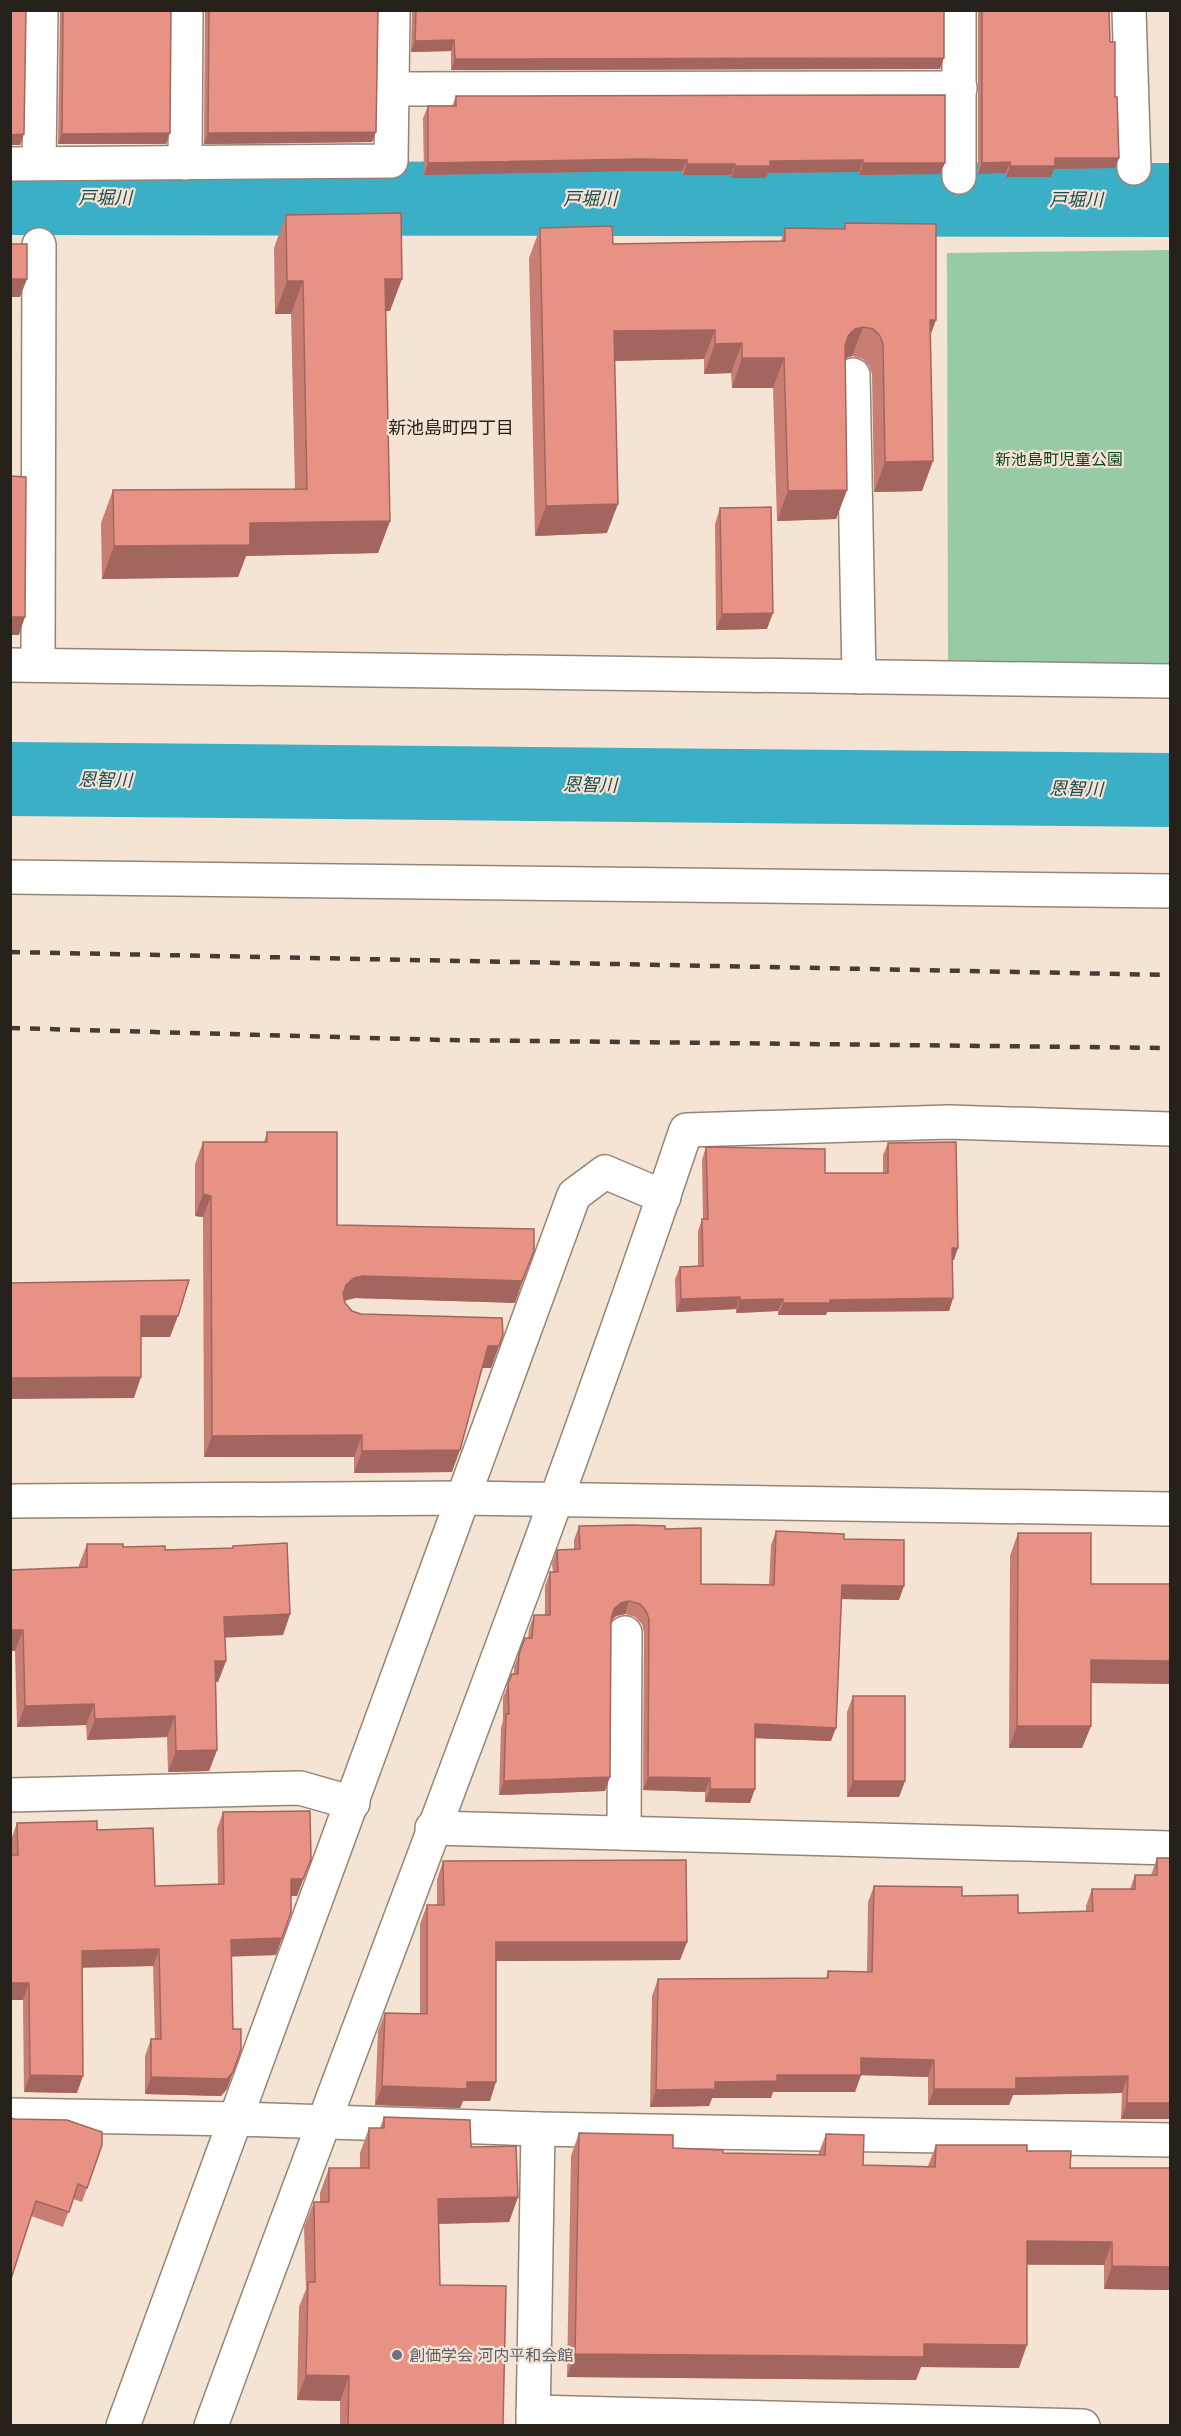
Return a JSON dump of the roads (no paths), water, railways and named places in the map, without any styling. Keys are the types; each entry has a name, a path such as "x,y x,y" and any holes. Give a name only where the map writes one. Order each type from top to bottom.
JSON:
{"street":[{"path":"41,10 25,163 391,161 393,10"},
{"path":"185,163 186,10"},
{"path":"959,10 959,177"},
{"path":"1129,10 1134,168"},
{"path":"392,89 960,88"},
{"path":"39,245 24,665 1170,681"},
{"path":"853,375 859,677"},
{"path":"10,877 1170,891"},
{"path":"211,2426 321,2123 556,1499 686,1130 949,1122 1170,1129"},
{"path":"123,2426 574,1195 605,1172 664,1197"},
{"path":"493,1321 528,1322"},
{"path":"10,1501 464,1498 1170,1509"},
{"path":"624,1833 625,1633"},
{"path":"10,1795 300,1788 352,1803"},
{"path":"432,1828 1170,1848"},
{"path":"10,2115 237,2119 538,2129 1170,2140"},
{"path":"538,2129 533,2419 1083,2426"}],"waterway":[{"name":"戸堀川","path":"10,198 1170,200"},
{"name":"恩智川","path":"10,779 1170,790"}],"railway":[{"path":"10,952 1170,975"},
{"path":"10,1028 444,1040 1170,1048"}],"place":[{"name":"創価学会 河内平和会館","path":"397,2355"}],"district":[{"name":"新池島町四丁目","path":"451,428"}],"park label":[{"name":"新池島町児童公園","path":"1059,459"}]}
